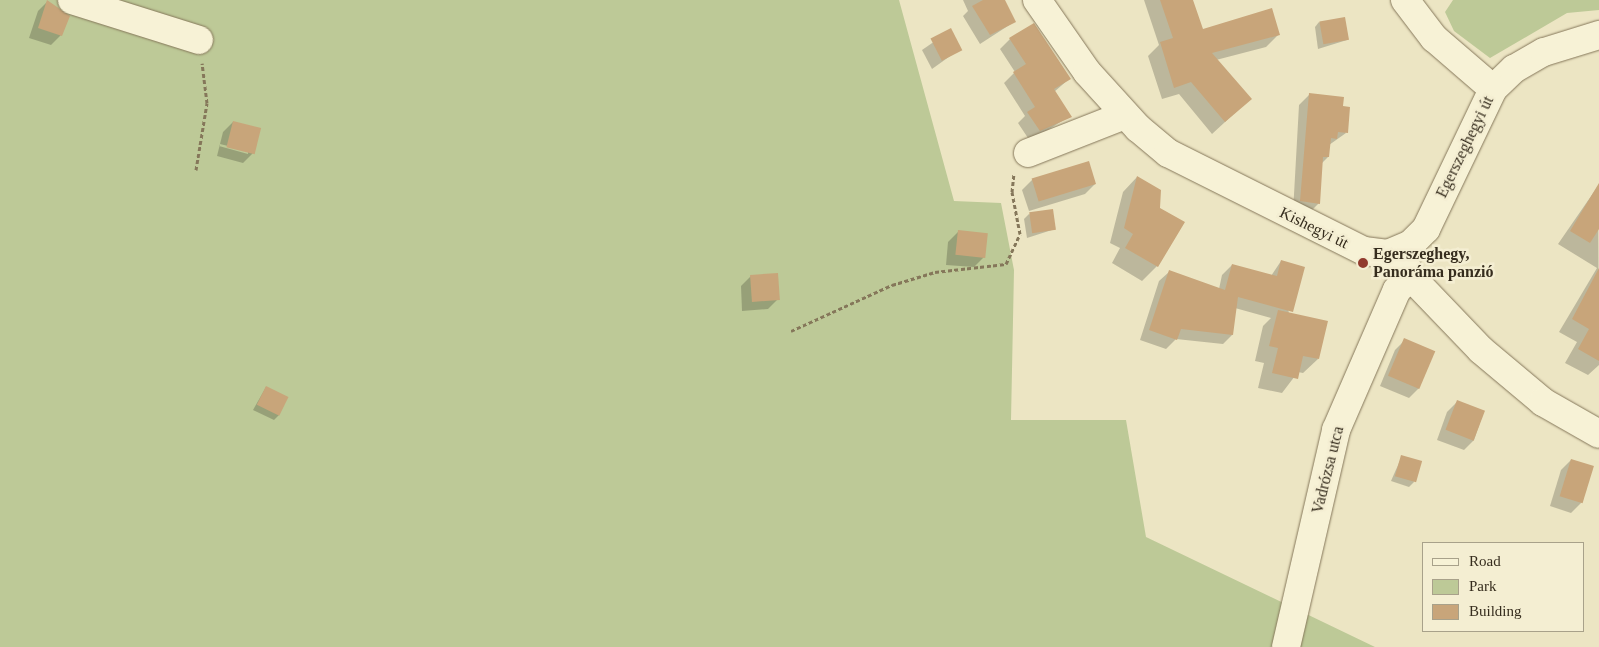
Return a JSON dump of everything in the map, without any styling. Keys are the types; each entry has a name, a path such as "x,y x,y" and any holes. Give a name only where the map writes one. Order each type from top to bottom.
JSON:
{"street":[{"path":"72,0 199,40"},
{"name":"Kishegyi út","path":"1037,0 1087,72 1125,115 1168,153 1220,182 1364,251 1399,250"},
{"path":"1405,0 1434,38 1493,89"},
{"name":"Egerszeghegyi út","path":"1399,250 1420,236 1432,218 1467,136 1493,89 1514,69 1544,52 1599,35"},
{"path":"1028,153 1125,115"},
{"path":"1399,250 1412,277 1481,350 1543,402 1599,434"},
{"name":"Vadrózsa utca","path":"1286,647 1336,430 1397,290 1412,277"}],"path":[{"path":"196,170 207,103 199,40"},
{"path":"791,331 892,285 935,272 1006,264 1020,234 1013,178 1028,153"}],"green space":[{"path":"0,0 899,0 954,201 1001,203 1014,270 1011,420 1126,420 1146,537 1375,647 0,647"},
{"path":"1453,0 1599,0 1599,10 1567,13 1490,58 1454,31 1445,12"}],"building":[{"path":"47,0 70,16 62,36 38,28"},
{"path":"983,0 1005,0 1016,22 990,35 972,6"},
{"path":"1160,0 1193,0 1203,29 1272,8 1280,35 1212,53 1252,99 1225,122 1191,82 1174,88 1160,42 1173,38"},
{"path":"1345,17 1349,40 1323,44 1319,22"},
{"path":"1034,23 1071,79 1054,89 1072,117 1040,131 1027,112 1035,107 1013,72 1026,64 1009,38"},
{"path":"951,28 962,50 942,61 931,38"},
{"path":"1309,93 1344,97 1343,106 1350,107 1348,133 1338,132 1337,139 1331,138 1329,157 1323,157 1320,204 1300,201"},
{"path":"233,121 261,128 255,154 226,147"},
{"path":"1089,161 1096,184 1039,201 1032,179"},
{"path":"1137,176 1161,190 1160,208 1185,222 1158,267 1125,248 1133,234 1124,228"},
{"path":"1599,183 1599,229 1590,243 1570,231"},
{"path":"1053,209 1056,230 1032,233 1029,212"},
{"path":"958,230 988,233 985,258 955,255"},
{"path":"1281,260 1305,267 1293,312 1238,297 1233,335 1181,329 1177,340 1149,330 1169,270 1225,290 1232,264 1277,276"},
{"path":"1599,268 1599,361 1578,349 1589,329 1572,319"},
{"path":"778,273 780,300 752,302 750,275"},
{"path":"1278,310 1328,321 1319,359 1303,356 1298,379 1272,373 1278,348 1269,346"},
{"path":"1404,338 1435,351 1419,389 1388,376"},
{"path":"266,386 288,397 279,416 257,405"},
{"path":"1457,400 1485,411 1474,441 1446,430"},
{"path":"1401,455 1422,461 1416,482 1395,476"},
{"path":"1571,459 1594,466 1583,503 1560,496"}],"place":[{"name":"Egerszeghegy, Panoráma panzió","path":"1363,263"}]}
